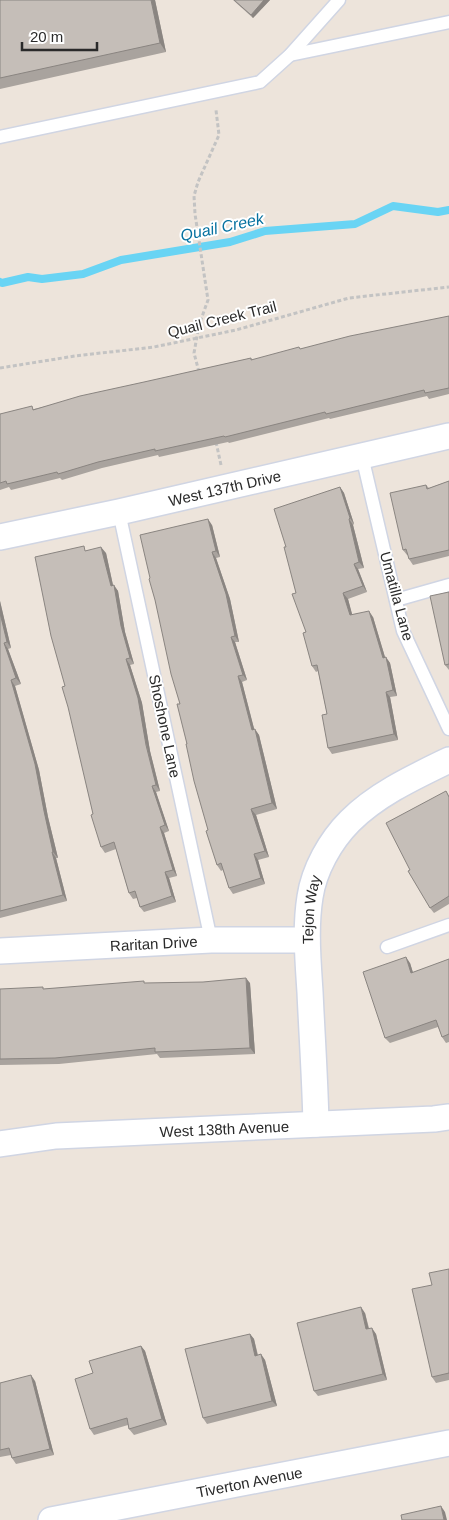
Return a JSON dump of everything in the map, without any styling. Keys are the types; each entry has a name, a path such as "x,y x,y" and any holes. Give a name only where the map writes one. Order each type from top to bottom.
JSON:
{"street":[{"name":"West 137th Drive","path":"0,537 119,512 449,436"},
{"name":"Tejon Way","path":"316,1124 307,940 310,897 319,866 348,822 368,805 412,778 449,760"},
{"name":"Raritan Drive","path":"0,951 211,940 307,940"},
{"name":"West 138th Avenue","path":"0,1144 56,1136 449,1117"},
{"name":"Tiverton Avenue","path":"51,1520 449,1443"}],"lane":[{"path":"0,137 260,82 290,56 339,0"},
{"path":"290,56 449,22"},
{"name":"Umatilla Lane","path":"362,456 403,632 449,729"},
{"name":"Shoshone Lane","path":"119,512 211,940"},
{"path":"396,600 449,585"},
{"path":"387,948 449,924"}],"path":[{"path":"199,372 194,353 196,339 208,300 208,291 195,214 194,196 198,182 219,134 212,92"},
{"name":"Quail Creek Trail","path":"0,368 75,356 154,347 196,339 349,298 449,287"},
{"path":"215,439 227,487"}],"building":[{"path":"0,0 151,0 160,43 0,78"},
{"path":"234,0 264,0 251,15"},
{"path":"449,316 449,388 425,393 424,390 225,437 155,451 155,449 98,462 58,474 57,472 7,484 6,481 0,483 0,414 32,406 33,410 80,396"},
{"path":"449,481 449,550 409,559 406,549 403,550 390,493 426,485 427,489"},
{"path":"340,487 350,518 359,562 354,564 363,586 343,593 350,615 369,611 383,658 386,657 393,690 386,692 394,734 328,748 322,715 327,714 317,665 312,666 303,633 306,632 292,594 296,593 284,547 286,547 274,509"},
{"path":"208,519 216,551 212,552 226,594 235,636 231,637 243,675 238,676 252,730 255,729 272,803 251,809 265,851 254,854 261,878 229,888 221,863 217,865 206,831 208,830 194,781 177,704 180,704 171,674 140,535"},
{"path":"84,546 85,551 101,547 111,586 114,585 121,626 130,658 126,659 138,698 146,745 156,785 152,786 165,825 160,827 173,870 165,872 172,896 140,907 135,891 129,893 114,842 101,847 91,815 93,814 62,687 65,686 51,636 35,557"},
{"path":"449,592 449,664 445,665 430,596"},
{"path":"0,613 7,642 4,643 16,678 11,680 35,764 52,852 63,895 0,911"},
{"path":"446,791 449,797 449,896 430,908 408,871 410,870 386,823"},
{"path":"406,957 411,973 449,959 449,1034 442,1037 436,1020 385,1038 363,972"},
{"path":"246,978 250,1048 155,1052 155,1048 55,1058 0,1059 0,989 43,987 43,989 144,981 144,983 203,982"},
{"path":"449,1269 449,1373 432,1377 412,1289 432,1285 429,1273"},
{"path":"361,1307 366,1329 372,1328 383,1374 314,1391 297,1323"},
{"path":"250,1334 255,1356 261,1354 272,1401 203,1418 185,1349"},
{"path":"141,1346 162,1419 129,1429 127,1418 90,1429 75,1379 93,1373 89,1361"},
{"path":"31,1375 50,1449 12,1458 9,1448 0,1450 0,1383"},
{"path":"441,1506 444,1520 402,1520 401,1515"}],"waterway":[{"name":"Quail Creek","path":"0,282 28,277 42,279 83,274 121,260 230,242 265,231 355,224 393,206 438,212 449,210"}]}
